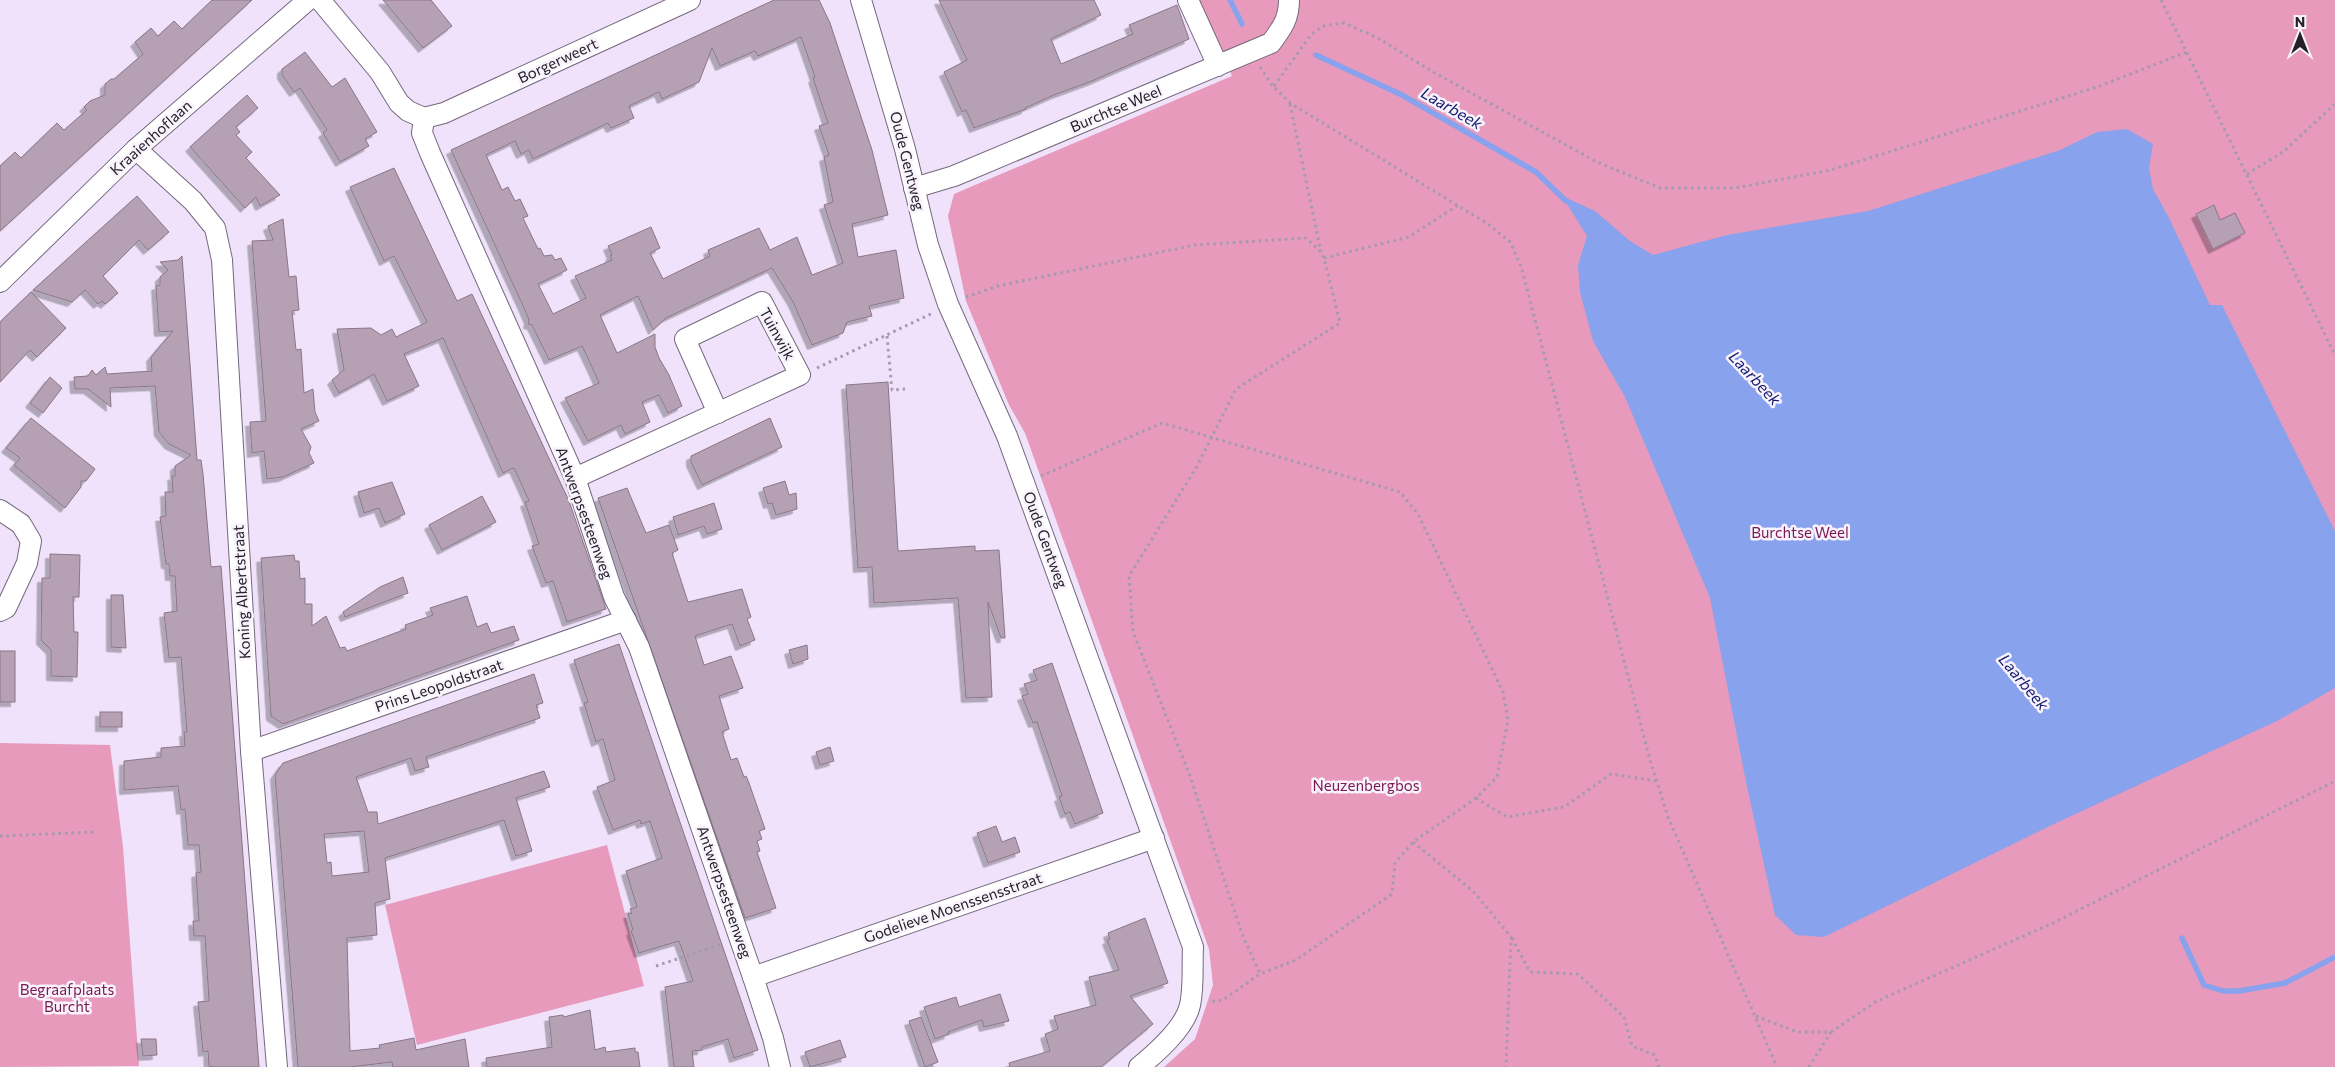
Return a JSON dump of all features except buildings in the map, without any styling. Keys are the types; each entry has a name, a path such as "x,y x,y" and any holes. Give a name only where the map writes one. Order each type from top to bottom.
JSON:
{"street":[{"name":"Kraaienhoflaan","path":"0,282 136,149 308,0"},
{"path":"320,0 380,72 399,103 408,111 424,118"},
{"name":"Borgerweert","path":"424,118 444,113 690,0"},
{"name":"Oude Gentweg","path":"861,0 914,188 928,245 948,304 1007,436 1193,947 1190,1005 1185,1018 1159,1051 1139,1067"},
{"path":"1188,0 1218,66"},
{"name":"Burchtse Weel","path":"914,188 954,176 1271,43 1284,26 1288,12 1288,0"},
{"name":"Antwerpsesteenweg","path":"424,118 422,133 430,153 575,478 614,597 639,647 753,977 773,1038 780,1067"},
{"name":"Koning Albertstraat","path":"136,149 194,201 214,228 222,260 251,751 277,1067"},
{"name":"Tuinwijk","path":"575,478 800,376 762,302 685,339 718,413"},
{"path":"0,510 22,524 31,541 27,563 6,608 0,611"},
{"name":"Prins Leopoldstraat","path":"251,751 626,620"},
{"name":"Godelieve Moenssensstraat","path":"753,977 1154,838"}],"path":[{"path":"2161,0 2335,355"},
{"path":"1274,86 1311,34 1322,26 1344,23 1376,37 1435,73 1597,162 1651,185 1660,188 1735,188 1831,170 2097,87 2187,52"},
{"path":"1250,52 1274,86 1290,103 1488,224 1510,242 1521,266 1668,817 1777,1067"},
{"path":"1260,974 1242,934 1190,776 1133,632 1129,576 1196,468 1236,389 1340,323 1321,252 1290,103"},
{"path":"2247,174 2282,152 2335,104"},
{"path":"1324,258 1409,237 1458,206"},
{"path":"800,376 887,336 948,304 998,286 1195,245 1306,238 1321,252"},
{"path":"887,336 892,390 905,389"},
{"path":"1024,483 1162,423 1400,492 1418,514 1503,692 1508,720 1497,777 1476,798 1413,842 1395,863 1392,894 1296,960 1260,974 1223,1000 1190,1005"},
{"path":"1476,798 1507,817 1564,807 1611,774 1657,781"},
{"path":"1809,1067 1831,1032 1877,1001 2053,922 2335,781"},
{"path":"0,836 95,832"},
{"path":"1413,842 1474,891 1511,936 1530,972 1578,974 1624,1017 1632,1046 1655,1055 1659,1067"},
{"path":"1506,1067 1511,936"},
{"path":"656,966 739,938"},
{"path":"1755,1016 1797,1032 1831,1032"}],"green space":[{"name":"Burchtse Weel","path":"1199,0 2335,0 2335,1067 1164,1067 1195,1039 1213,985 1209,949 1025,433 1009,405 966,301 948,216 954,194 1232,76"},
{"name":"Begraafplaats Burcht","path":"0,743 110,745 123,847 139,1066 0,1067"},
{"path":"607,845 644,986 417,1045 385,905"}],"water":[{"path":"2127,129 2153,144 2149,168 2153,189 2169,218 2210,305 2222,305 2335,531 2335,688 2279,720 2056,823 1824,937 1796,935 1775,915 1746,782 1710,598 1625,397 1593,341 1580,292 1578,265 1587,236 1562,196 1595,211 1630,241 1653,255 1727,235 1868,211 2060,150 2097,132"}],"waterway":[{"name":"Laarbeek","path":"1230,0 1242,24"},
{"name":"Laarbeek","path":"1316,55 1402,95 1536,172 1566,201"},
{"name":"Laarbeek","path":"2182,938 2204,985 2223,991 2239,991 2285,983 2335,957"}],"park label":[{"name":"Neuzenbergbos","path":"1366,786"}]}
